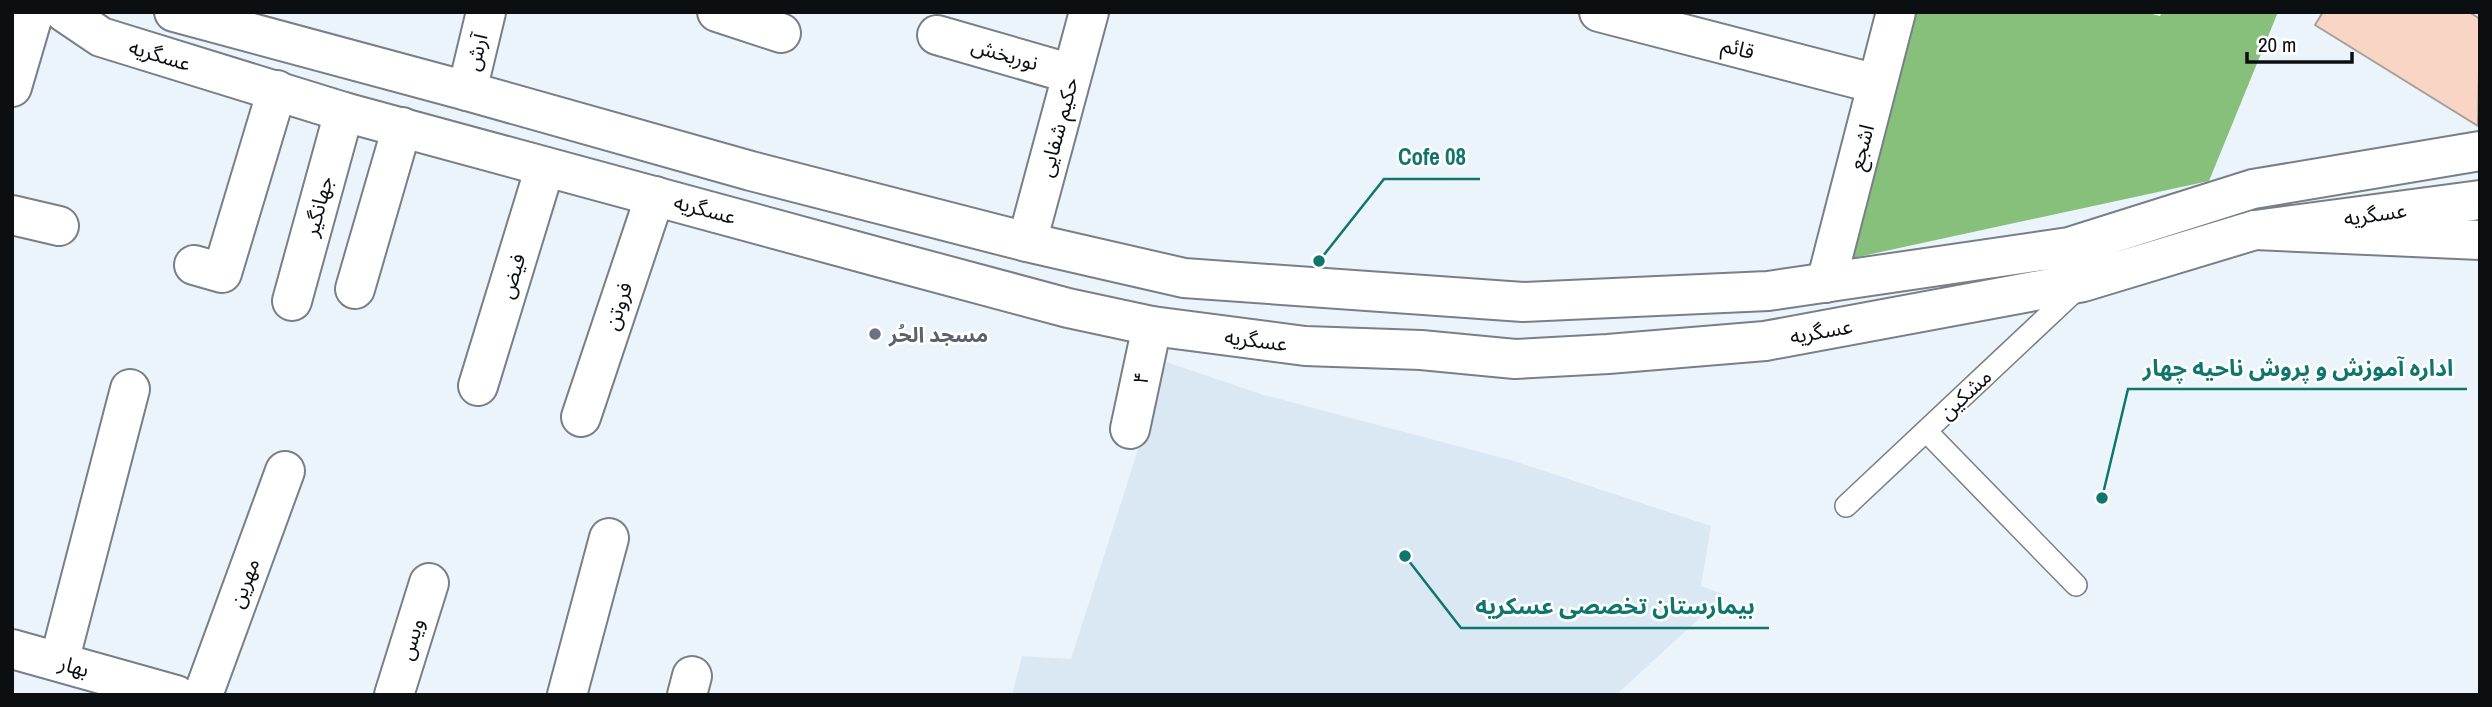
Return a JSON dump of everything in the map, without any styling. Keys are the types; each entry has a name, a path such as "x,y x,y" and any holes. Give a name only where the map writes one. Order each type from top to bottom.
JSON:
{"main road":[{"path":"12,87 34,12"},
{"name":"عسگریه","path":"64,12 101,37 344,112 1068,308 1152,326 1305,346 1422,350 1515,359 1765,341 2083,282 2255,230 2480,200"},
{"name":"عسگریه","path":"174,12 751,171 1027,242 1184,278 1523,302 1768,291 2069,247 2253,189 2480,150"},
{"name":"آرش","path":"467,91 486,12"},
{"path":"717,12 781,33"},
{"name":"حکیم شفایی","path":"1027,242 1089,12"},
{"name":"قائم","path":"1599,12 1877,84"},
{"name":"اشجع","path":"1826,282 1896,12"},
{"name":"نوربخش","path":"937,35 1072,74"},
{"path":"194,265 222,273 277,90"},
{"name":"جهانگیر","path":"292,301 344,112"},
{"path":"355,289 402,127"},
{"name":"فیض","path":"478,386 545,167"},
{"name":"فروتن","path":"582,417 656,196"},
{"path":"12,215 59,226"},
{"path":"2255,230 2480,240"},
{"name":"۴","path":"1130,429 1152,326"},
{"path":"59,662 130,389"},
{"name":"مهرین","path":"203,695 285,471"},
{"path":"567,695 609,538"},
{"name":"ویس","path":"394,695 429,583"},
{"name":"بهار","path":"12,649 176,695"}],"lane":[{"name":"مشکین","path":"1846,506 2083,282"},
{"path":"1926,431 2076,584"}],"shaded area":[{"path":"1166,362 1264,395 1514,461 1711,526 1701,586 1725,595 1616,695 1012,695 1022,656 1071,659"}],"green space":[{"path":"1913,12 2144,12 2160,16 2162,12 2278,12 2209,181 1853,258"}],"building":[{"path":"2323,12 2469,12 2480,19 2478,126 2315,25"}],"place":[{"name":"Cofe 08","path":"1319,261"},
{"name":"مسجد الحُر","path":"875,334"},
{"name":"اداره آموزش و پروش ناحیه چهار","path":"2102,498"},
{"name":"بیمارستان تخصصی عسکریه","path":"1405,556"}]}
